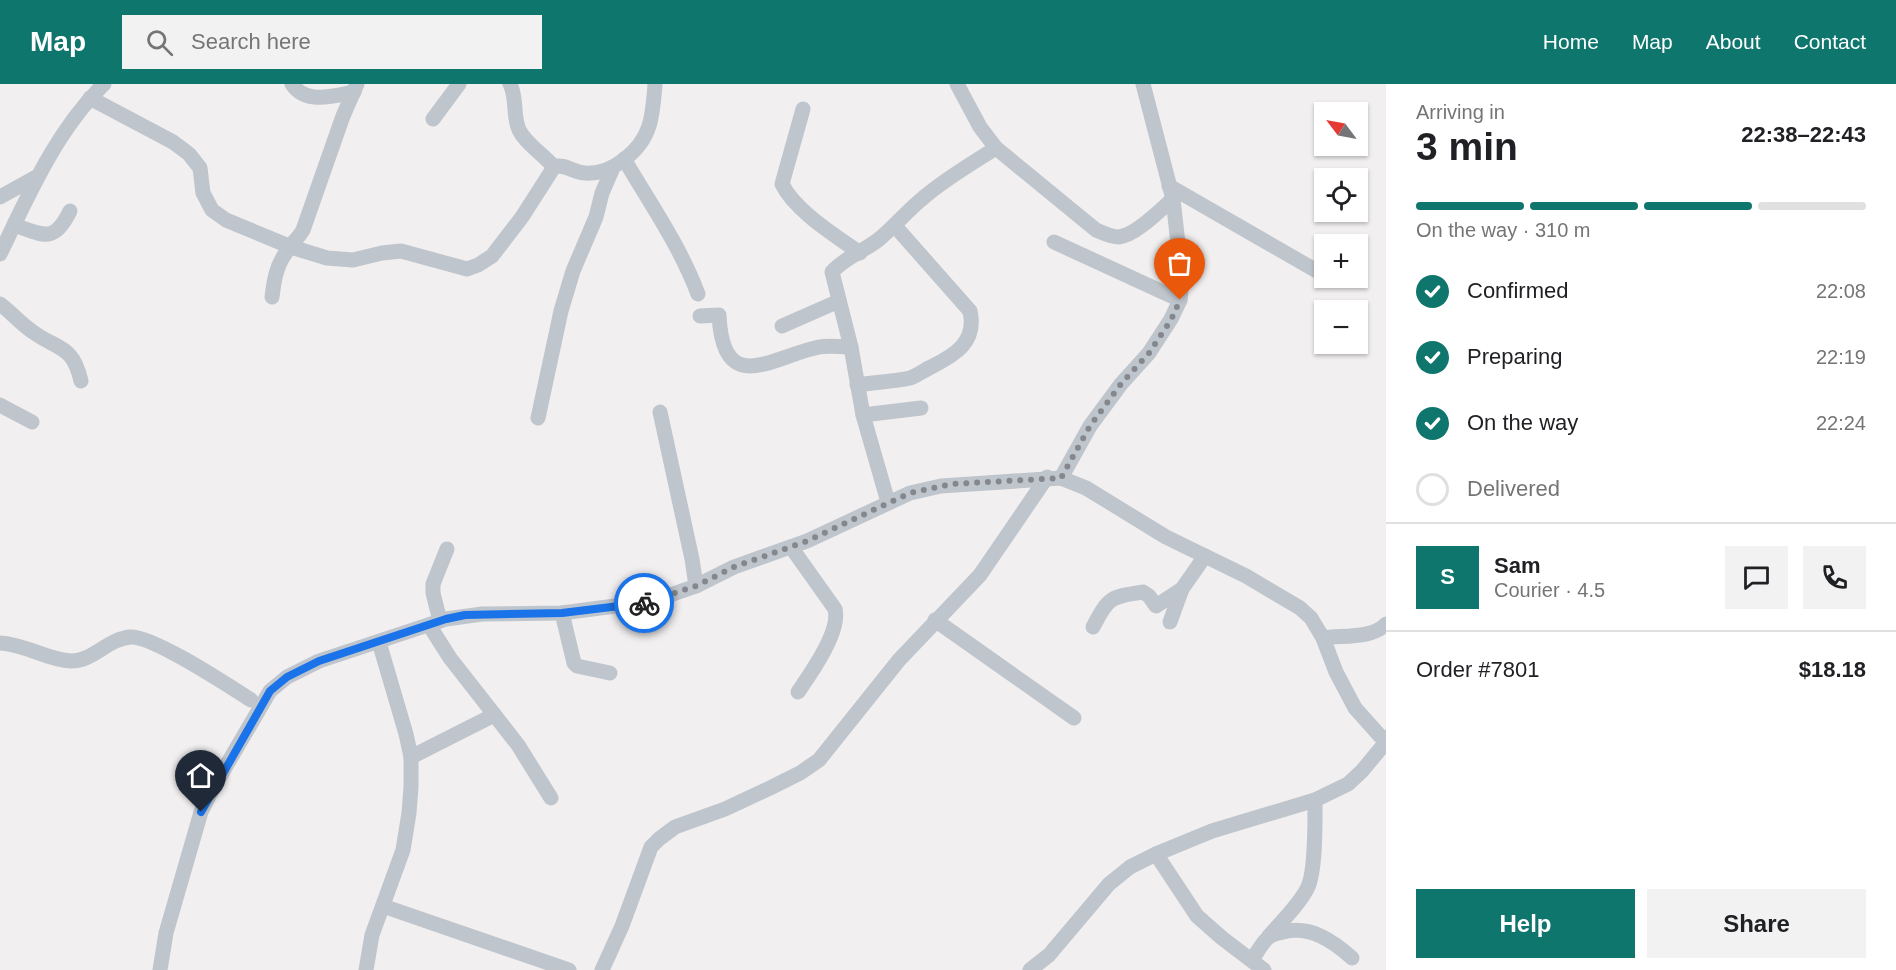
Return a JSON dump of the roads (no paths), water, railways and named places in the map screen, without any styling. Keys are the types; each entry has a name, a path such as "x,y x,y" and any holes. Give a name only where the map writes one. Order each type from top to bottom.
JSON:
{"street":[{"path":"0,254 59,140 90,98 104,84"},
{"path":"292,84 304,95 316,98 356,88"},
{"path":"433,119 459,84"},
{"path":"510,84 513,90 518,127 523,137 554,167"},
{"path":"538,418 561,311 573,271 596,217 602,193 612,170 646,134 656,84"},
{"path":"957,84 980,128 996,148 1096,231 1120,237 1131,232 1154,216 1171,192"},
{"path":"602,970 622,926 651,847 675,827 725,809 800,773 819,760 899,660 935,620 963,594 994,557 1121,384 1149,353 1171,320 1180,300 1182,279 1171,192 1143,84"},
{"path":"272,297 279,265 307,221 343,116 356,88"},
{"path":"90,98 173,142 189,154 200,168 203,192 212,210 226,220 291,247 327,258 353,260 401,251 467,269 492,256 522,217 554,167 560,165 585,174 612,170"},
{"path":"803,109 782,184 813,218 860,253"},
{"path":"888,502 863,415 851,347 832,272 838,265 860,253 895,226 941,183 996,148"},
{"path":"624,159 659,216 691,275 698,294"},
{"path":"0,197 39,176"},
{"path":"1171,192 1314,270"},
{"path":"14,225 45,235 51,234 59,230 70,211"},
{"path":"858,385 911,378 963,347 972,322 969,311 895,226"},
{"path":"1053,242 1180,300"},
{"path":"782,326 838,301"},
{"path":"0,304 34,333 67,352 75,360 81,381"},
{"path":"700,316 719,315 720,334 727,354 736,363 768,365 820,347 851,347"},
{"path":"0,405 32,422"},
{"path":"863,415 921,408"},
{"path":"660,412 696,586"},
{"path":"160,970 166,933 201,812 270,691 287,677 319,661 465,615 562,613 653,601 696,586 734,567 791,547 910,493 941,486 1054,478 1086,488 1166,537 1246,576 1300,608 1311,618 1323,638 1336,672 1355,708 1386,740 1362,771 1348,784 1315,800 1212,831 1130,867 1109,884 1049,955 1030,970"},
{"path":"791,547 835,609 837,616 834,629 798,692"},
{"path":"447,549 433,584 434,623 450,658 518,745 550,798"},
{"path":"1170,622 1182,589 1205,556"},
{"path":"1093,627 1108,601 1115,597 1143,592 1156,606 1182,589"},
{"path":"562,613 574,663 578,666 610,673"},
{"path":"935,620 1074,718"},
{"path":"1323,638 1372,632 1381,630 1386,624"},
{"path":"0,643 25,647 69,661 80,660 120,639 132,636 183,658 251,700"},
{"path":"366,970 372,935 403,850 409,813 411,757 379,642"},
{"path":"411,757 494,715"},
{"path":"1156,854 1197,916 1258,965 1269,936 1301,900 1309,886 1315,842 1315,800"},
{"path":"383,906 569,970"},
{"path":"1269,936 1290,930 1311,932 1338,945 1352,958"}]}
